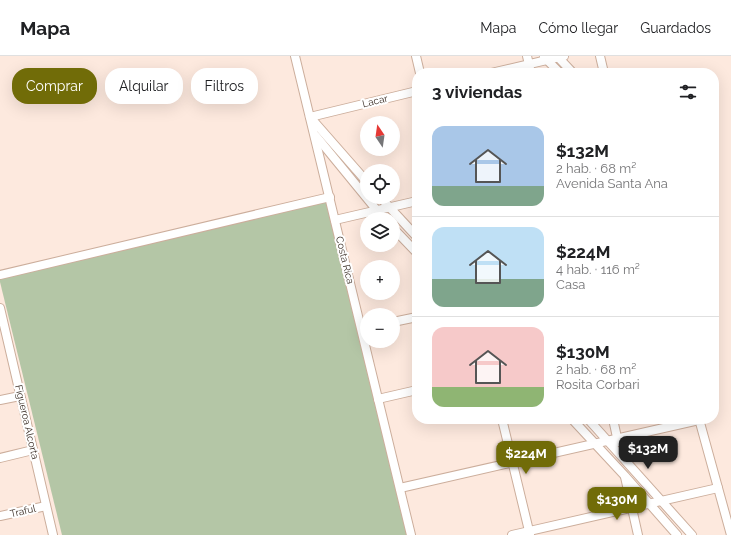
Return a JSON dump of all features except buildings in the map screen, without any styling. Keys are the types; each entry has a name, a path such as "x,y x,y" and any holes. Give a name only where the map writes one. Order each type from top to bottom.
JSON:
{"street":[{"path":"416,56 419,68"},
{"path":"505,68 528,60 560,56 569,68"},
{"path":"600,56 603,68"},
{"name":"Costa Rica","path":"298,57 314,134 360,313"},
{"path":"546,58 555,68"},
{"name":"Lacar","path":"310,117 412,92"},
{"path":"310,117 360,174"},
{"path":"314,134 376,210"},
{"path":"0,275 330,197"},
{"path":"335,220 412,202"},
{"path":"386,204 412,232"},
{"path":"400,235 412,248"},
{"name":"Figueroa Alcorta","path":"0,308 4,341 20,396 54,535"},
{"path":"400,321 412,318"},
{"name":"Costa Rica","path":"368,348 378,399 411,535"},
{"path":"378,399 412,391"},
{"path":"0,400 20,396"},
{"path":"503,424 530,533"},
{"path":"577,424 678,535"},
{"path":"593,424 692,535"},
{"path":"614,424 638,535"},
{"path":"400,488 678,424"},
{"path":"700,424 730,535"},
{"path":"0,458 33,450"},
{"path":"512,535 530,533 650,503 718,488"},
{"name":"Traful","path":"0,516 46,506"}],"green space":[{"path":"328,200 360,336 360,348 363,348 407,535 62,535 0,282 0,275"}]}
